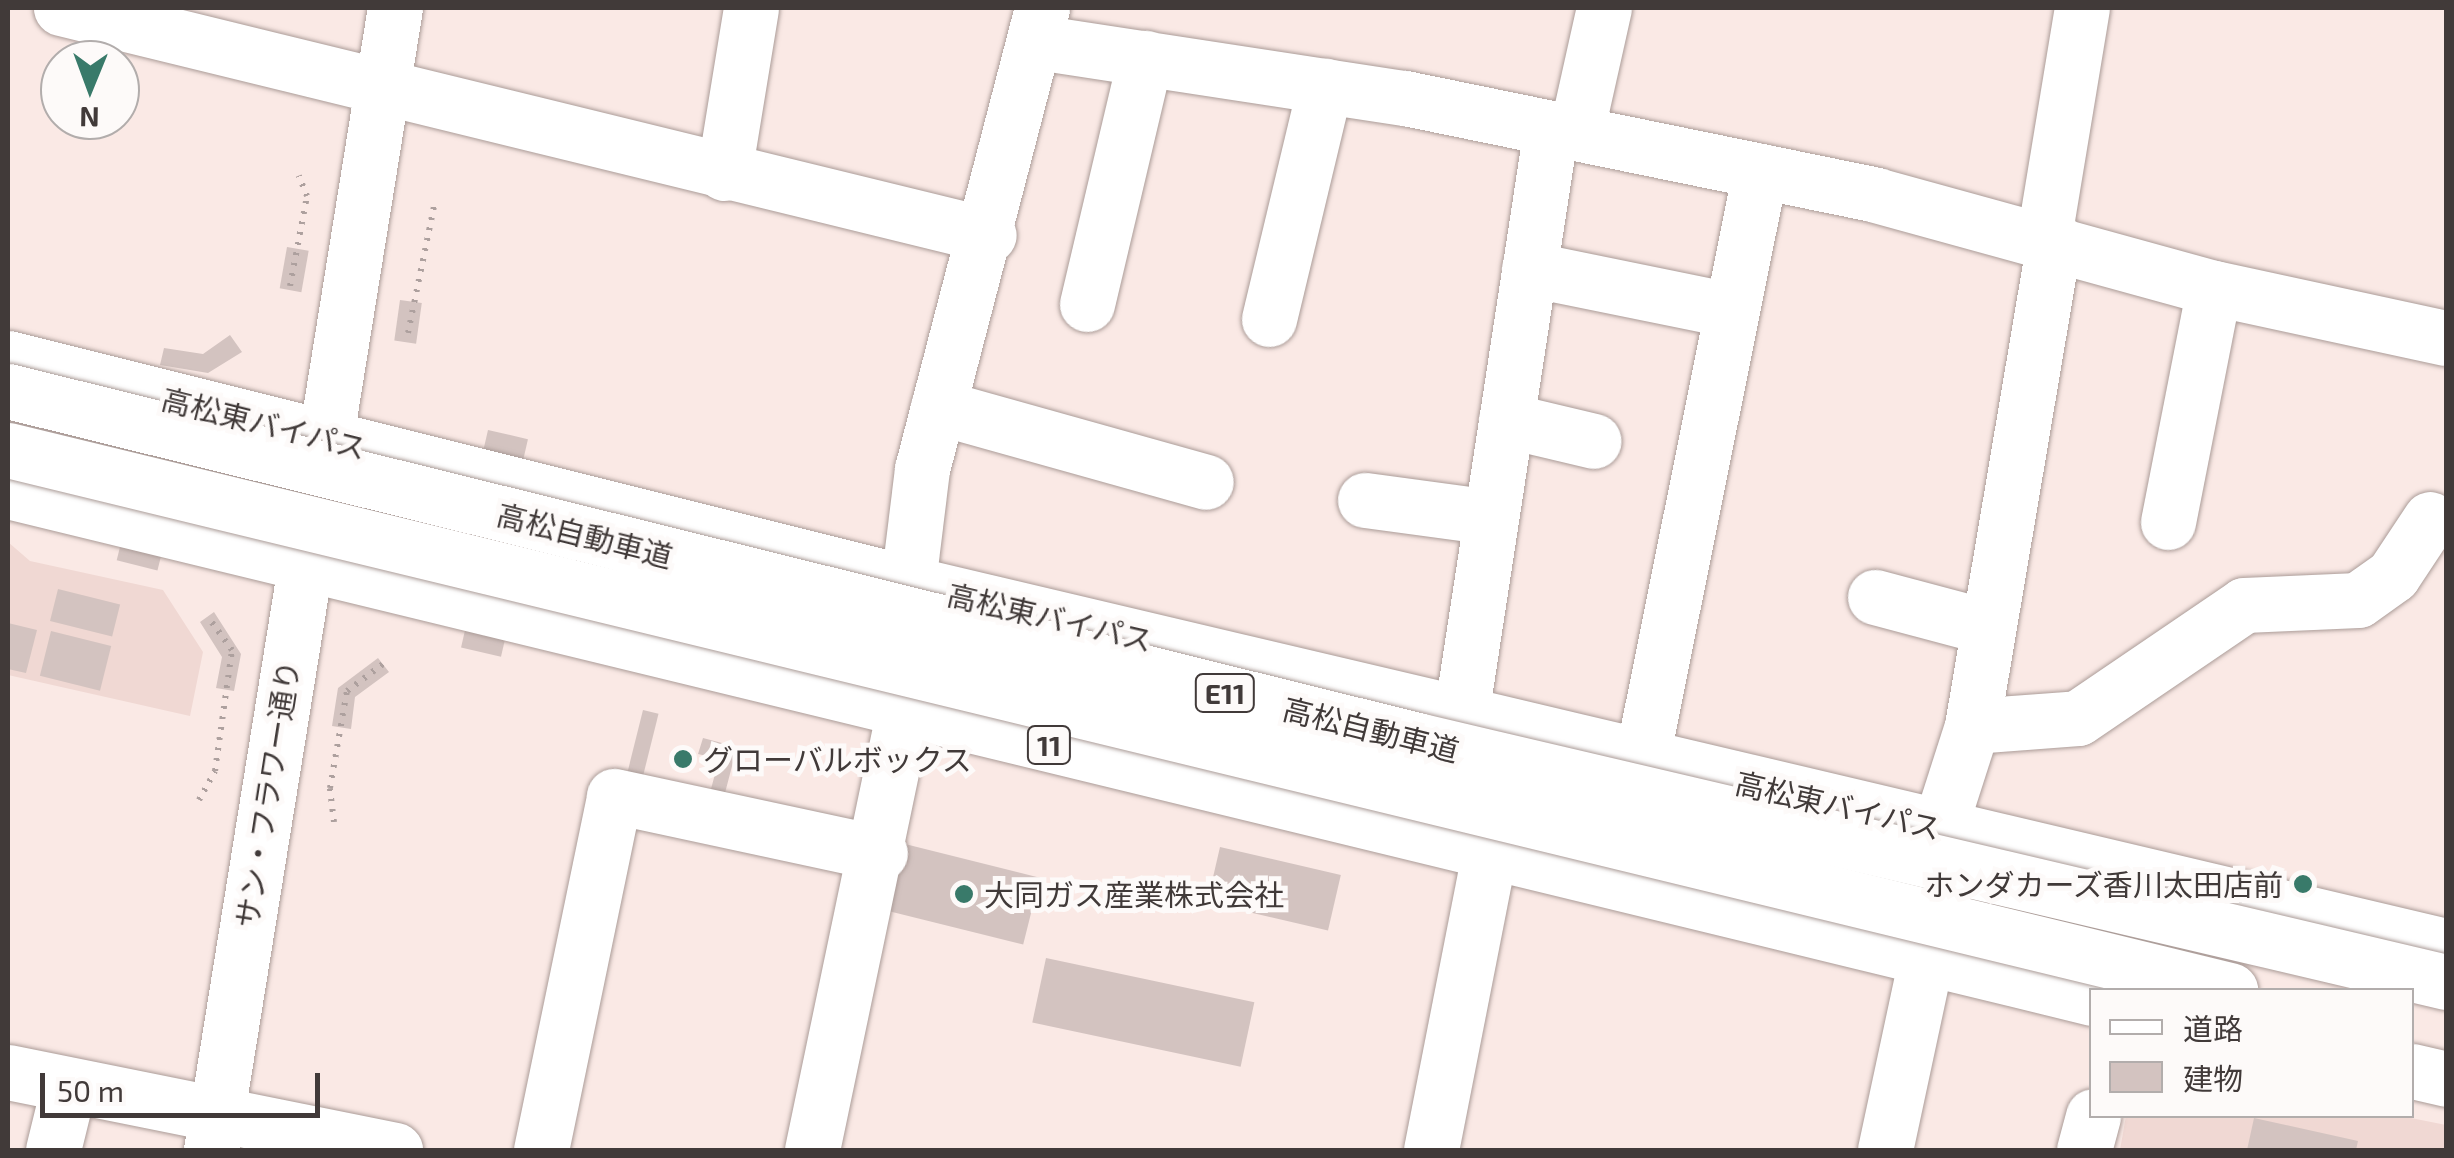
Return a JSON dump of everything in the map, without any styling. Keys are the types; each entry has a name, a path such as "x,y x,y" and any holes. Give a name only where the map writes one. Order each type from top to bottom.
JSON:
{"main road":[{"path":"62,8 382,92 988,235"},
{"name":"サン・フラワー通り","path":"214,1133 302,567 395,8"},
{"path":"724,172 751,8"},
{"path":"1461,715 1529,269 1563,131 1604,8"},
{"path":"1939,829 1972,726 2082,8"},
{"path":"908,583 938,407 988,235 1039,25 1145,58 1325,86 1760,172 2049,238 2214,288 2446,338"},
{"path":"1086,304 1145,58"},
{"path":"1269,319 1325,86"},
{"path":"1642,758 1760,172"},
{"path":"1529,269 1730,310"},
{"path":"2168,522 2214,288"},
{"name":"高松東バイパス","path":"8,358 908,583 2446,946"},
{"name":"高松自動車道","path":"8,391 1436,745 2446,982"},
{"path":"938,407 1206,482"},
{"path":"1506,420 1594,440"},
{"name":"高松自動車道","path":"8,450 2222,988"},
{"name":"11","path":"8,490 302,567 2089,997"},
{"path":"1365,500 1490,517"},
{"path":"1972,726 2078,718 2244,605 2358,600 2393,575 2430,519"},
{"path":"1875,598 1988,628"},
{"path":"812,1150 880,853 904,709"},
{"path":"541,1150 614,796 880,853"},
{"path":"1431,1150 1489,855"},
{"path":"1885,1150 1926,960"},
{"path":"2414,1032 2446,1040"},
{"path":"2414,1071 2446,1079"},
{"path":"8,1072 68,1084 214,1133 394,1150"},
{"path":"54,1150 68,1084"},
{"path":"2084,1150 2092,1118"}],"path":[{"path":"290,286 307,196 299,176"},
{"path":"408,333 435,201"},
{"path":"199,800 214,771 232,650 211,621"},
{"path":"334,822 330,788 346,691 383,664"}],"shaded area":[{"path":"8,542 30,561 163,590 203,652 190,716 8,675"},
{"path":"2126,1118 2411,1118 2446,1125 2446,1150 2120,1150"}],"building":[{"path":"287,247 309,251 301,292 280,288"},
{"path":"400,300 422,303 416,344 394,341"},
{"path":"230,335 242,352 208,373 160,365 164,348 203,354"},
{"path":"488,430 528,439 523,461 483,451"},
{"path":"122,539 163,549 157,571 117,560"},
{"path":"58,589 120,604 112,637 50,621"},
{"path":"214,612 241,654 234,691 216,688 222,657 200,622"},
{"path":"8,623 37,630 26,673 8,669"},
{"path":"466,626 506,635 501,657 461,647"},
{"path":"51,631 111,646 100,691 40,676"},
{"path":"378,658 389,672 355,697 351,729 332,726 338,688"},
{"path":"643,710 659,714 642,780 627,776"},
{"path":"703,738 737,747 725,793 711,789 719,759 698,754"},
{"name":"大同ガス産業株式会社","path":"905,844 1040,878 1023,945 888,911"},
{"path":"1220,847 1341,875 1328,930 1207,903"},
{"path":"1046,958 1254,1002 1241,1067 1032,1023"},
{"path":"2254,1118 2358,1141 2356,1150 2247,1150"}],"place":[{"name":"グローバルボックス","path":"683,759"},
{"name":"ホンダカーズ香川太田店前","path":"2303,884"},
{"name":"大同ガス産業株式会社","path":"964,894"}]}
